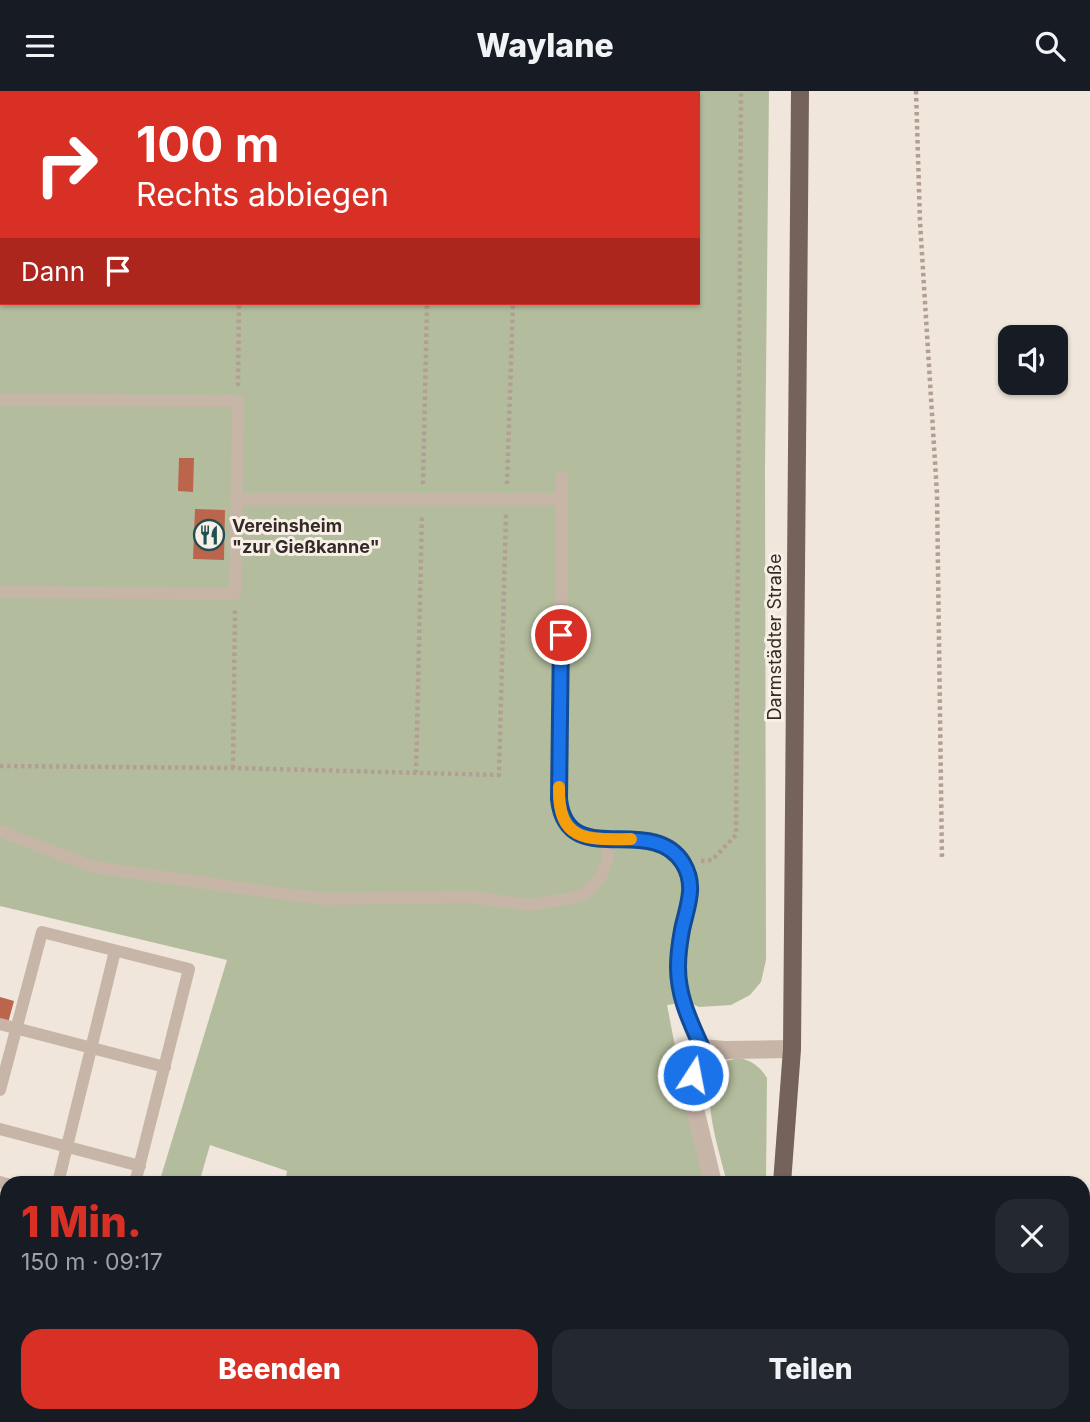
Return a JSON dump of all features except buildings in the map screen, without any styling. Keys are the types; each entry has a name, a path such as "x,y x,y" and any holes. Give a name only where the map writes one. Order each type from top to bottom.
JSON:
{"main road":[{"name":"Darmstädter Straße","path":"783,1176 792,1049 800,91"}],"street":[{"path":"711,1176 695,1109 693,1075 702,1048 792,1049"}],"lane":[{"path":"0,400 238,401 235,594 0,592"},
{"path":"562,477 561,815 566,825 578,834 653,842 670,850 682,863 691,901 682,929 678,968 683,1006 702,1048"},
{"path":"237,499 562,499"},
{"path":"0,831 93,867 214,885 325,899 472,897 529,905 572,898 588,892 601,876 608,858 609,839"},
{"path":"0,1090 42,932 189,969 137,1176"},
{"path":"60,1176 115,951"},
{"path":"0,1024 165,1066"},
{"path":"0,1129 140,1166"}],"path":[{"path":"682,863 712,860 736,835 741,91"},
{"path":"916,91 920,222 937,494 942,860"},
{"path":"238,401 240,305"},
{"path":"416,773 427,305"},
{"path":"0,766 233,768 499,775 513,305"},
{"path":"233,768 235,594"}],"green space":[{"path":"700,91 769,91 765,470 766,960 761,982 750,995 731,1005 699,1007 688,1002 667,1005 691,1129 703,1176 286,1176 287,1171 210,1145 201,1176 161,1176 227,960 0,906 0,305 700,305"},
{"path":"738,1058 747,1060 767,1078 766,1176 725,1176 710,1107 712,1077 716,1064"}],"slow traffic":[{"path":"559,787 561,815 566,825 578,834 593,838 631,839"}],"place":[{"name":"Vereinsheim \"zur Gießkanne\"","path":"209,535"}],"route":[{"path":"561,635 561,815 566,825 578,834 593,838 635,838 653,842 670,850 682,863 691,901 682,929 678,968 683,1006 702,1048 693,1075"}]}
